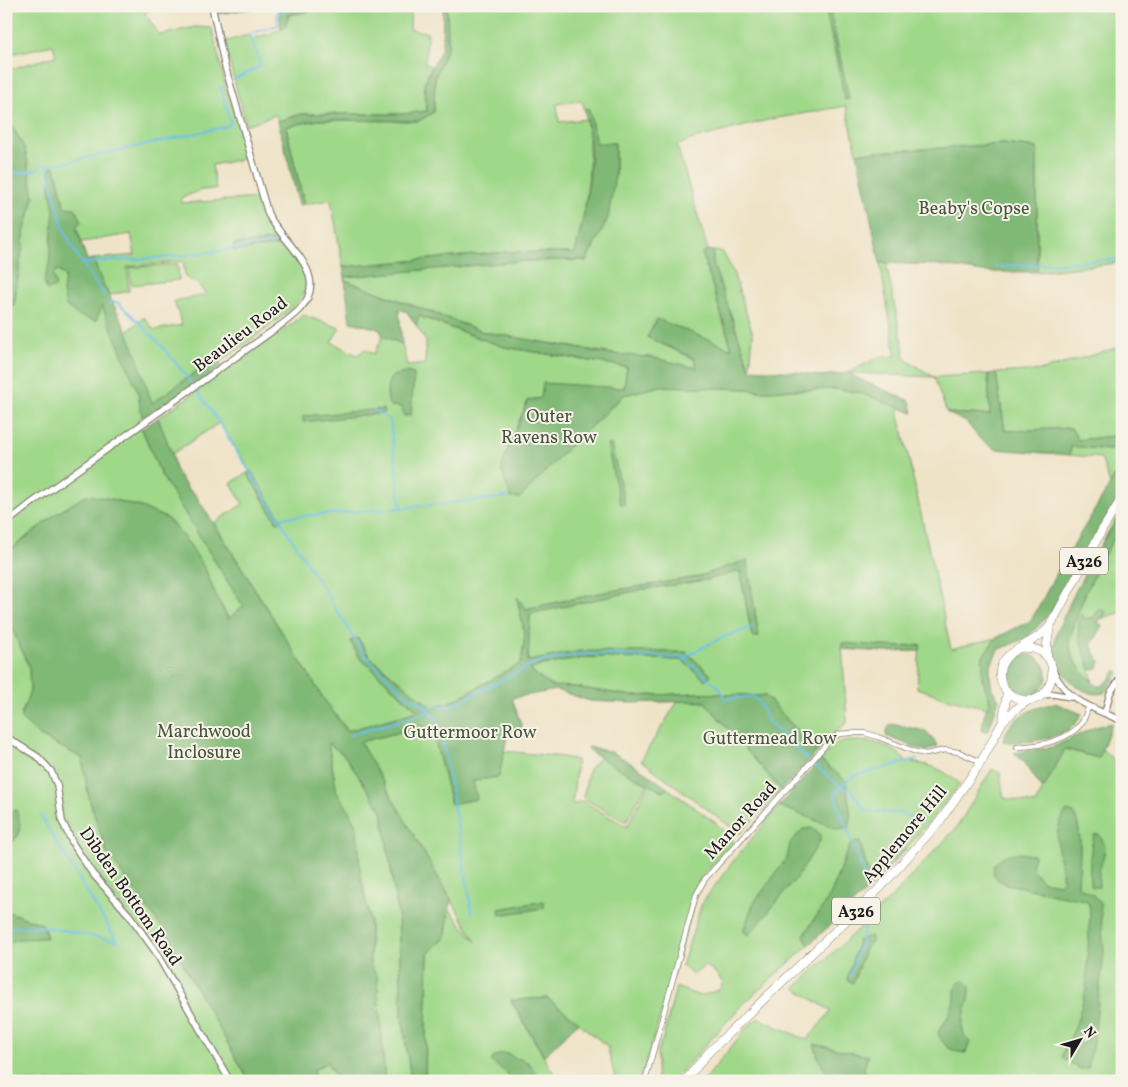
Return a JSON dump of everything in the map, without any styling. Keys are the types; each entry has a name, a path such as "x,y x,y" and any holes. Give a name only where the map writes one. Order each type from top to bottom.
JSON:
{"main road":[{"name":"A326","path":"1020,648 1040,636 1050,626 1102,530 1122,498"},
{"name":"A326","path":"1047,657 1050,626"},
{"path":"1020,648 1035,648 1047,657 1053,671 1051,684 1042,695 1029,700 1021,700 1006,691 1000,674 1005,658 1012,651 1020,648"},
{"name":"Applemore Hill","path":"1003,721 1006,691"},
{"name":"Applemore Hill","path":"684,1081 708,1053 881,887 940,821 981,762 1003,721 1029,700"}],"street":[{"name":"Beaulieu Road","path":"6,524 33,502 278,327 299,310 308,296 311,282 306,266 271,222 263,201 224,63 212,6"},
{"path":"1053,671 1063,689 1071,696 1122,721"},
{"path":"1105,713 1110,693 1122,676"},
{"path":"1042,695 1071,696"},
{"path":"1017,747 1042,744 1063,737 1074,730 1085,718 1089,706"},
{"name":"Manor Road","path":"646,1081 696,895 705,879 812,762 827,743 839,734 865,733 916,752 926,754 945,750 959,752 981,762"},
{"name":"Dibden Bottom Road","path":"6,737 38,757 50,770 57,785 62,821 73,844 92,872 130,916 154,951 230,1081"}],"green space":[{"path":"6,6 152,6 145,14 160,35 195,27 212,28 225,85 248,158 212,165 216,189 202,190 181,198 182,203 260,198 267,226 280,239 235,245 234,251 283,245 299,264 305,275 307,287 295,305 220,362 213,359 152,404 127,332 144,317 154,330 182,325 174,301 206,295 198,284 185,277 183,261 127,267 129,291 109,295 97,272 94,259 135,255 131,234 82,242 76,227 64,208 55,167 57,210 94,280 149,413 138,420 161,475 243,606 229,619 216,596 206,571 190,545 168,519 141,507 87,495 57,513 10,550 6,556 6,310 14,306 25,229 34,197 25,149 6,115 6,65 10,69 56,56 53,45 6,55 8,50 6,47"},
{"path":"216,6 267,6 218,14"},
{"path":"279,6 337,6 289,15 286,25 281,30"},
{"path":"337,6 411,6 410,29 428,33 425,64 432,66 424,83 427,111 402,114 302,114 278,121 276,115 246,125 224,42 248,35 251,39 274,32 283,26 289,15"},
{"path":"447,6 825,6 846,100 849,99 829,6 1095,6 1122,16 1122,268 1116,263 1037,272 1037,148 1004,144 857,153 846,106 772,119 690,140 677,146 708,250 702,253 732,349 676,327 647,337 694,359 697,368 484,332 345,280 345,277 522,261 582,260 615,176 615,143 596,144 589,109 584,108 582,101 557,104 559,122 586,119 589,153 588,187 575,253 507,252 343,267 331,200 304,204 286,127 317,120 419,121 434,112 435,77 448,45"},
{"path":"447,6 448,45 435,77 434,112 419,121 317,120 286,127 304,204 299,205 278,121 302,114 402,114 427,111 424,83 442,48 443,7"},
{"path":"825,6 829,6 849,99 845,100"},
{"path":"584,108 589,109 596,143 615,143 615,176 608,218 586,262 582,260 522,261 345,277 343,267 507,252 575,253 584,212 590,170 590,142"},
{"path":"6,115 25,149 34,197 25,229 14,306 6,310"},
{"name":"Beaby's Copse","path":"1004,144 1037,148 1037,272 982,272 938,265 880,263 857,153"},
{"path":"55,166 64,207 75,208 82,221 76,227 87,260 94,259 104,286 134,348 152,403 214,359 220,362 221,368 153,413 142,416 138,392 102,306 96,321 79,316 66,306 63,292 65,276 57,270 53,275 56,286 47,291 44,281 49,264 54,210 50,190 50,168"},
{"path":"280,239 283,245 234,251 234,245"},
{"name":"Outer Ravens Row","path":"708,250 713,251 713,264 750,369 798,372 820,376 848,373 910,401 913,413 858,392 837,389 760,391 660,386 624,395 568,448 520,498 511,498 502,472 503,462 528,400 541,398 543,383 624,388 627,367 504,347 419,316 416,325 407,312 399,309 402,344 383,336 379,329 350,322 345,280 484,332 609,354 651,357 697,368 694,358 647,337 657,319 732,349 702,253"},
{"path":"713,251 723,252 733,272 753,334 750,369 713,264"},
{"path":"880,263 886,263 906,360 934,377 848,373 879,357 896,356"},
{"path":"178,264 179,280 131,285 129,268"},
{"path":"303,315 340,328 331,342 357,355 365,349 374,354 383,336 402,344 407,366 425,364 426,341 416,325 418,316 504,347 627,367 624,388 528,400 508,447 502,472 520,498 568,448 624,395 660,386 760,391 837,389 858,392 899,407 899,415 951,649 996,638 983,656 982,678 990,701 987,708 946,698 917,688 920,645 898,647 842,644 847,723 817,752 766,696 696,693 633,696 574,687 551,686 530,670 542,665 584,658 528,661 530,613 644,589 707,580 740,570 752,637 747,560 698,577 605,592 525,609 517,598 525,636 521,663 453,701 431,707 370,657 358,638 359,657 418,711 348,731 324,700 214,523 243,504 231,483 247,473 277,522 282,521 219,423 172,454 158,418","holes":["686,652 710,674 705,679 682,660 595,657"]},
{"path":"1122,346 1122,435 1078,440 1071,428 1005,431 996,373 1043,370"},
{"path":"408,372 414,374 411,415 404,416 402,407 390,406 387,389 389,380 392,377"},
{"path":"996,373 1005,431 1071,428 1078,440 1122,435 1122,491 1052,611 1028,637 998,650 990,667 990,676 992,689 999,699 988,732 982,729 984,715 990,701 982,678 983,656 996,638 1030,621 1117,473 1120,457 1118,451 1072,446 1069,455 995,449 980,439 966,422 947,413 990,415 988,374"},
{"path":"988,374 990,415 947,413 934,377"},
{"path":"383,409 384,413 303,422 303,416"},
{"name":"Marchwood Inclosure","path":"158,418 172,454 175,469 188,489 195,494 324,699 347,731 418,711 359,657 350,641 357,638 370,657 431,707 453,701 521,663 525,636 517,597 526,609 605,592 698,577 747,560 759,637 752,637 740,571 707,580 644,589 530,614 528,661 580,651 686,652 711,675 705,680 682,660 589,657 542,665 530,670 551,686 574,687 633,696 696,693 766,696 817,752 781,790 705,702 630,703 590,701 556,690 512,698 525,736 507,737 499,777 473,781 477,799 451,804 433,732 424,726 360,742 452,901 449,909 446,937 428,953 425,1081 411,1081 402,1014 398,915 382,811 345,756 328,743 337,793 348,809 357,828 361,879 370,921 370,965 377,975 385,1081 340,1081 327,1062 314,1070 313,1081 249,1081 163,929 107,853 89,799 82,758 40,736 20,718 30,691 29,667 6,614 6,556 10,550 57,513 87,495 141,507 168,519 190,545 206,571 228,619 243,606 161,475 142,429"},
{"path":"611,444 625,504 620,504 607,445"},
{"path":"1072,446 1119,451 1119,464 1110,484 1101,458 1069,455"},
{"path":"251,471 282,521 277,522 247,473"},
{"path":"1122,508 1122,526 1102,558 1083,599 1069,641 1072,656 1084,674 1097,686 1102,686 1116,670 1119,672 1104,693 1092,693 1077,686 1064,673 1056,655 1055,644 1060,626 1082,579"},
{"path":"1122,526 1122,612 1103,618 1106,612 1093,619 1084,618 1084,648 1093,681 1084,674 1072,656 1069,641 1083,599 1102,558"},
{"path":"1100,608 1106,612 1103,618 1097,622 1103,626 1091,645 1100,662 1098,668 1091,670 1079,635 1079,621 1081,614 1084,618 1093,618"},
{"path":"6,614 29,667 30,691 20,718 40,736 82,758 89,799 107,853 163,929 249,1081 6,1081 6,944 17,939 47,937 42,924 6,911 6,850 19,835 16,811 6,814"},
{"path":"842,643 898,647 921,645 920,651 884,652 842,649"},
{"path":"1027,655 1041,661 1047,675 1041,689 1027,695 1013,689 1007,675 1013,661"},
{"path":"678,701 705,702 781,790 740,834 641,760"},
{"path":"1055,703 1082,714 1072,727 1058,735 1039,740 1003,741 1006,732 1016,719 1030,711"},
{"path":"1112,723 1099,758 1065,749 1043,790 1025,763 1014,753 1053,747 1095,727"},
{"path":"891,724 926,731 938,746 926,751 886,736"},
{"path":"424,726 433,732 451,804 473,781 499,776 503,751 564,757 577,760 572,805 583,801 627,827 649,784 664,792 667,788 716,823 735,842 700,878 689,922 640,1078 635,1081 616,1081 607,1046 547,998 511,1001 558,1081 425,1081 428,953 446,937 449,909 476,942 359,742"},
{"path":"850,741 868,742 890,748 907,761 935,768 960,784 907,848 869,876 860,842 844,857 831,894 804,935 809,945 741,1006 673,1081 657,1081 657,1053 664,1035 676,987 700,996 719,990 723,983 714,971 705,966 693,975 682,966 702,903 734,860 779,806 838,829 849,826 851,818 846,781 820,760 837,743"},
{"path":"328,742 345,756 382,811 398,915 402,1014 411,1081 385,1081 370,965 370,921 348,809 337,793"},
{"path":"588,747 612,752 644,771 667,788 664,792 635,777 597,756 588,750"},
{"path":"1065,749 1098,758 1102,749 1122,768 1122,786 1116,792 1122,801 1122,1081 704,1081 746,1028 758,1018 807,1040 831,1011 795,988 887,902 957,827 992,769 1000,773 1004,798 1035,804"},
{"path":"600,757 647,784 626,822 583,798 589,769"},
{"path":"820,760 846,781 851,819 849,827 838,829 779,806"},
{"path":"16,810 20,823 19,832 6,850 6,814"},
{"path":"1067,811 1074,813 1079,830 1078,886 1093,895 1100,903 1104,952 1094,1037 1088,1068 1081,1069 1062,1058 1075,1028 1086,990 1090,910 1088,901 1006,884 997,879 993,870 996,863 1006,855 1022,853 1034,855 1032,869 1042,881 1060,884 1063,880 1057,835 1062,818"},
{"path":"812,828 820,835 820,841 798,876 748,935 743,931 753,904 787,858 790,843 803,829"},
{"path":"1099,834 1103,840 1105,850 1100,868 1099,887 1092,887 1090,869 1092,846 1094,835"},
{"path":"860,842 869,876 907,848 872,886 809,945 804,935 831,894 851,843"},
{"path":"544,901 544,908 500,915 499,909"},
{"path":"6,911 42,924 47,938 17,939 6,944"},
{"path":"870,936 872,941 865,949 853,983 847,980 858,940"},
{"path":"964,980 970,986 963,1023 965,1036 970,1042 966,1053 957,1052 948,1047 942,1041 938,1032 949,1015 958,983"},
{"path":"547,998 579,1022 544,1056 511,1000"},
{"path":"814,1044 868,1056 864,1068 867,1081 831,1081 819,1060"},
{"path":"501,1054 509,1054 514,1058 529,1063 536,1073 534,1081 512,1081 508,1074 491,1061 494,1057"},
{"path":"327,1062 340,1081 313,1081 314,1070"}],"waterway":[{"path":"233,80 261,66 250,34 278,25 277,13 309,6"},
{"path":"6,167 18,173 35,170 44,165 64,163 228,126 231,122 221,88 225,85"},
{"path":"47,166 64,230 76,254 104,295"},
{"path":"82,263 169,257 281,243"},
{"path":"996,267 1122,259"},
{"path":"109,301 110,303 117,302 147,331 175,361 191,383"},
{"path":"197,391 216,418 366,657 410,698 419,701 440,723"},
{"path":"278,518 401,508 390,420 374,410"},
{"path":"401,508 508,497"},
{"path":"683,658 721,638 753,627"},
{"path":"425,707 453,705 537,662 585,654 683,658 719,687 726,699 753,696 761,706 766,719 808,759"},
{"path":"350,735 429,712"},
{"path":"441,730 472,913"},
{"path":"841,787 854,776 917,759"},
{"path":"815,765 841,787 834,795 865,880"},
{"path":"841,787 851,790 867,811 899,813 921,821"},
{"path":"6,817 11,807"},
{"path":"6,928 48,928 117,941 40,815"},
{"path":"850,976 869,913"}],"park label":[{"name":"Guttermoor Row","path":"470,732"},
{"name":"Guttermead Row","path":"770,738"}]}
